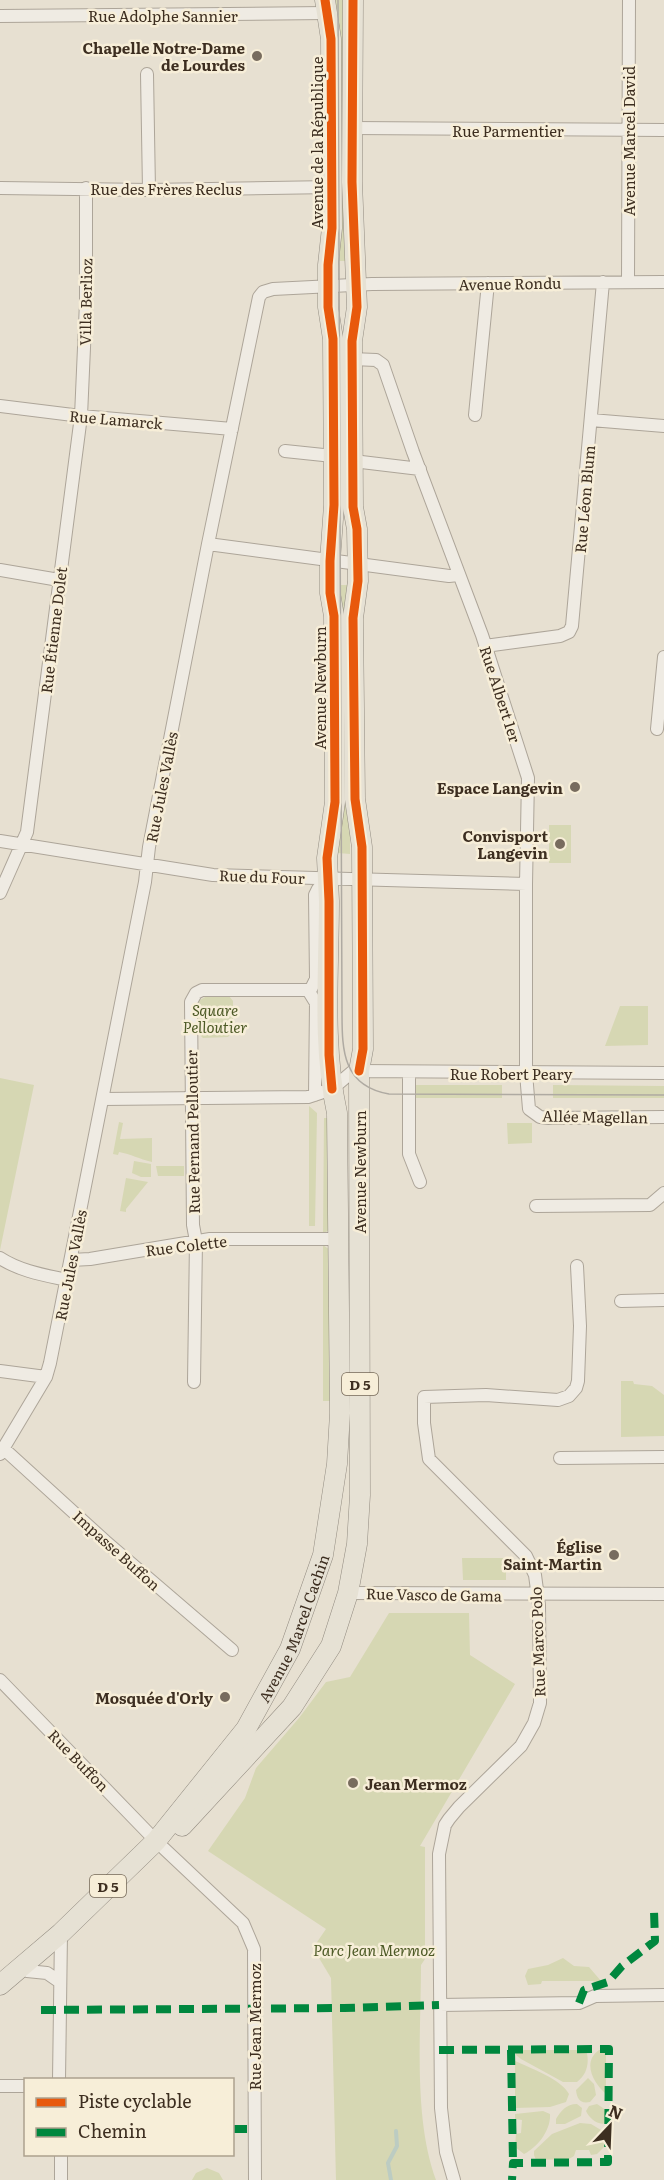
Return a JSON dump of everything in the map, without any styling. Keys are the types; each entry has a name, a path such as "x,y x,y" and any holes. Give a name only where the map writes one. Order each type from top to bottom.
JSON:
{"main road":[{"name":"D 5","path":"353,0 352,223 357,285"},
{"name":"Avenue de la République","path":"326,7 331,39 332,228 328,286"},
{"name":"Avenue Newburn","path":"348,1593 357,1544 360,1495 359,1071 363,1049 363,881 361,840 355,799 353,618 358,592 357,530 353,507 352,359 357,314 357,285"},
{"name":"Avenue Newburn","path":"328,286 328,307 333,339 334,505 330,593 334,616 335,802 328,850 329,1055 324,1092 338,1113 339,1381"},
{"name":"Avenue Marcel Cachin","path":"0,1985 61,1933 156,1841 246,1729 291,1649 323,1555 337,1464 339,1381"},
{"name":"Avenue Marcel Cachin","path":"156,1841 182,1826 292,1707 331,1646 348,1593"},
{"name":"Avenue Marcel Cachin","path":"0,2002 61,1933"}],"street":[{"name":"Avenue Marcel David","path":"628,281 629,0"},
{"name":"Rue Adolphe Sannier","path":"0,16 326,7"},
{"path":"147,74 149,190"},
{"name":"Rue Parmentier","path":"352,128 664,130"},
{"name":"Rue des Frères Reclus","path":"0,188 149,190 332,187"},
{"name":"Villa Berlioz","path":"81,416 86,302 86,188"},
{"name":"Rue Léon Blum","path":"485,646 560,636 569,632 572,626 603,282"},
{"name":"Avenue Rondu","path":"357,285 664,282"},
{"path":"475,416 488,283"},
{"name":"Rue Jules Vallès","path":"46,1377 103,1099 208,544 259,297 263,292 273,289 357,285"},
{"name":"Rue Albert 1er","path":"352,359 376,360 383,365 485,646 528,778 526,1073"},
{"name":"Rue Lamarck","path":"0,406 81,416 231,429"},
{"name":"Rue Étienne Dolet","path":"0,893 27,832 81,416"},
{"path":"591,420 664,426"},
{"path":"285,451 333,456"},
{"path":"353,461 420,469"},
{"path":"208,544 449,576 458,575"},
{"path":"0,570 59,580"},
{"path":"657,729 664,657"},
{"name":"Rue du Four","path":"0,841 213,875 526,884"},
{"path":"324,1092 316,1003 308,990 316,979 315,895 327,879"},
{"name":"Rue Fernand Pelloutier","path":"194,1382 196,1241 193,1225 191,1007 196,993 206,989 308,990"},
{"path":"103,1099 308,1097 324,1092 352,1072 359,1071"},
{"name":"Rue Robert Peary","path":"359,1071 664,1073"},
{"path":"409,1072 409,1154 420,1182"},
{"name":"Allée Magellan","path":"526,1073 529,1109 540,1117 664,1117"},
{"path":"536,1206 650,1205 664,1194"},
{"name":"Rue Colette","path":"71,1260 90,1259 196,1241 337,1239"},
{"path":"0,1258 11,1266 67,1280"},
{"name":"Rue Marco Polo","path":"454,2180 446,2152 441,2108 438,1854 445,1825 459,1807 520,1746 534,1724 540,1703 538,1595 534,1575 525,1556 429,1459 424,1422 424,1397 486,1395 558,1400 569,1396 576,1388 578,1381 580,1326 577,1266"},
{"path":"621,1301 664,1300"},
{"path":"0,1371 46,1377 2,1452"},
{"name":"Impasse Buffon","path":"2,1452 232,1650"},
{"path":"560,1458 664,1457"},
{"name":"Rue Vasco de Gama","path":"348,1593 664,1594"},
{"name":"Rue Buffon","path":"0,1680 156,1841"},
{"name":"Rue Jean Mermoz","path":"156,1841 243,1923 254,1949 255,2180"},
{"path":"59,2078 61,1933"},
{"path":"27,1971 47,1973 60,1982"},
{"path":"439,2005 579,2003 595,1996 664,1995"},
{"path":"0,2086 24,2086"},
{"path":"60,2156 61,2180"}],"green space":[{"path":"335,0 347,0 348,261 336,261"},
{"path":"338,585 350,585 350,854 338,853"},
{"name":"Convisport Langevin","path":"549,825 571,825 571,863 549,863"},
{"name":"Square Pelloutier","path":"207,996 229,996 233,1001 233,1031 228,1037 203,1038 198,1033 197,1006 200,1000"},
{"path":"620,1006 648,1006 648,1045 605,1046"},
{"path":"0,1078 34,1085 0,1250"},
{"path":"416,1085 502,1085 502,1098 416,1098"},
{"path":"553,1085 664,1086 664,1098 553,1098"},
{"path":"309,1106 317,1113 315,1226 309,1226"},
{"path":"324,1118 332,1118 329,1230 323,1234"},
{"path":"119,1122 123,1123 120,1139 152,1138 152,1162 119,1152 118,1155 113,1154"},
{"path":"507,1123 532,1123 532,1143 508,1144"},
{"path":"134,1161 151,1164 151,1177 141,1177 132,1173"},
{"path":"156,1166 184,1166 184,1176 158,1176"},
{"path":"126,1178 148,1182 126,1212 120,1211"},
{"path":"323,1245 330,1250 330,1401 323,1401"},
{"path":"621,1381 633,1381 634,1384 652,1386 664,1395 664,1436 621,1437"},
{"path":"462,1558 506,1558 506,1580 463,1580"},
{"name":"Jean Mermoz","path":"389,1613 469,1613 470,1655 515,1684 420,1846 425,1847 425,1959 421,1965 421,2102 429,2156 436,2180 336,2180 331,1978 313,1948 326,1929 208,1851 245,1798 256,1768 326,1682 350,1677"},
{"path":"563,1958 574,1966 589,1967 601,1981 598,1984 593,1981 542,1981 541,1984 528,1985 525,1976 528,1969 548,1965"},
{"path":"516,2050 586,2050 587,2068 577,2082 563,2082 521,2059 516,2055"},
{"path":"599,2050 606,2050 606,2094 597,2084 590,2066 591,2060"},
{"path":"515,2061 545,2074 559,2084 569,2094 566,2102 550,2107 515,2108"},
{"path":"588,2078 594,2084 596,2095 590,2102 584,2102 578,2098 576,2090"},
{"path":"577,2104 582,2108 581,2116 565,2124 556,2124 556,2119 564,2108"},
{"path":"597,2104 606,2110 606,2123 594,2121 586,2111 589,2106"},
{"path":"543,2111 550,2114 546,2132 539,2142 524,2154 515,2147 516,2134 521,2133 522,2120 515,2119 515,2114"},
{"path":"580,2123 591,2124 606,2133 606,2145 597,2154 591,2155 589,2150 576,2150 574,2156 569,2159 536,2160 534,2151 552,2134"},
{"path":"207,2168 219,2173 223,2180 192,2180 196,2173"}],"waterway":[{"path":"391,2180 388,2163 397,2146 396,2131"}],"tram line":[{"path":"338,0 342,1013 343,1041 348,1065 362,1083 374,1090 389,1094 664,1095"}],"marked path":[{"path":"579,2003 584,1990 608,1982 622,1966 655,1941 654,1911"},
{"path":"41,2010 344,2008 439,2005"},
{"path":"439,2050 609,2049 608,2162 513,2163 512,2180"},
{"path":"511,2050 513,2163"},
{"path":"234,2129 254,2129"}],"cycle path":[{"path":"325,0 331,39 332,228 328,265 328,307 333,339 334,505 330,593 334,616 335,802 327,858 329,1055 332,1089"},
{"path":"353,0 352,182 357,307 352,341 353,507 357,529 358,581 353,618 355,799 362,847 363,1049 359,1071"}],"place":[{"name":"Chapelle Notre-Dame de Lourdes","path":"257,56"},
{"name":"Espace Langevin","path":"575,787"},
{"name":"Convisport Langevin","path":"560,844"},
{"name":"Église Saint-Martin","path":"614,1555"},
{"name":"Mosquée d'Orly","path":"225,1697"},
{"name":"Jean Mermoz","path":"353,1783"}],"park label":[{"name":"Parc Jean Mermoz","path":"374,1949"}]}
